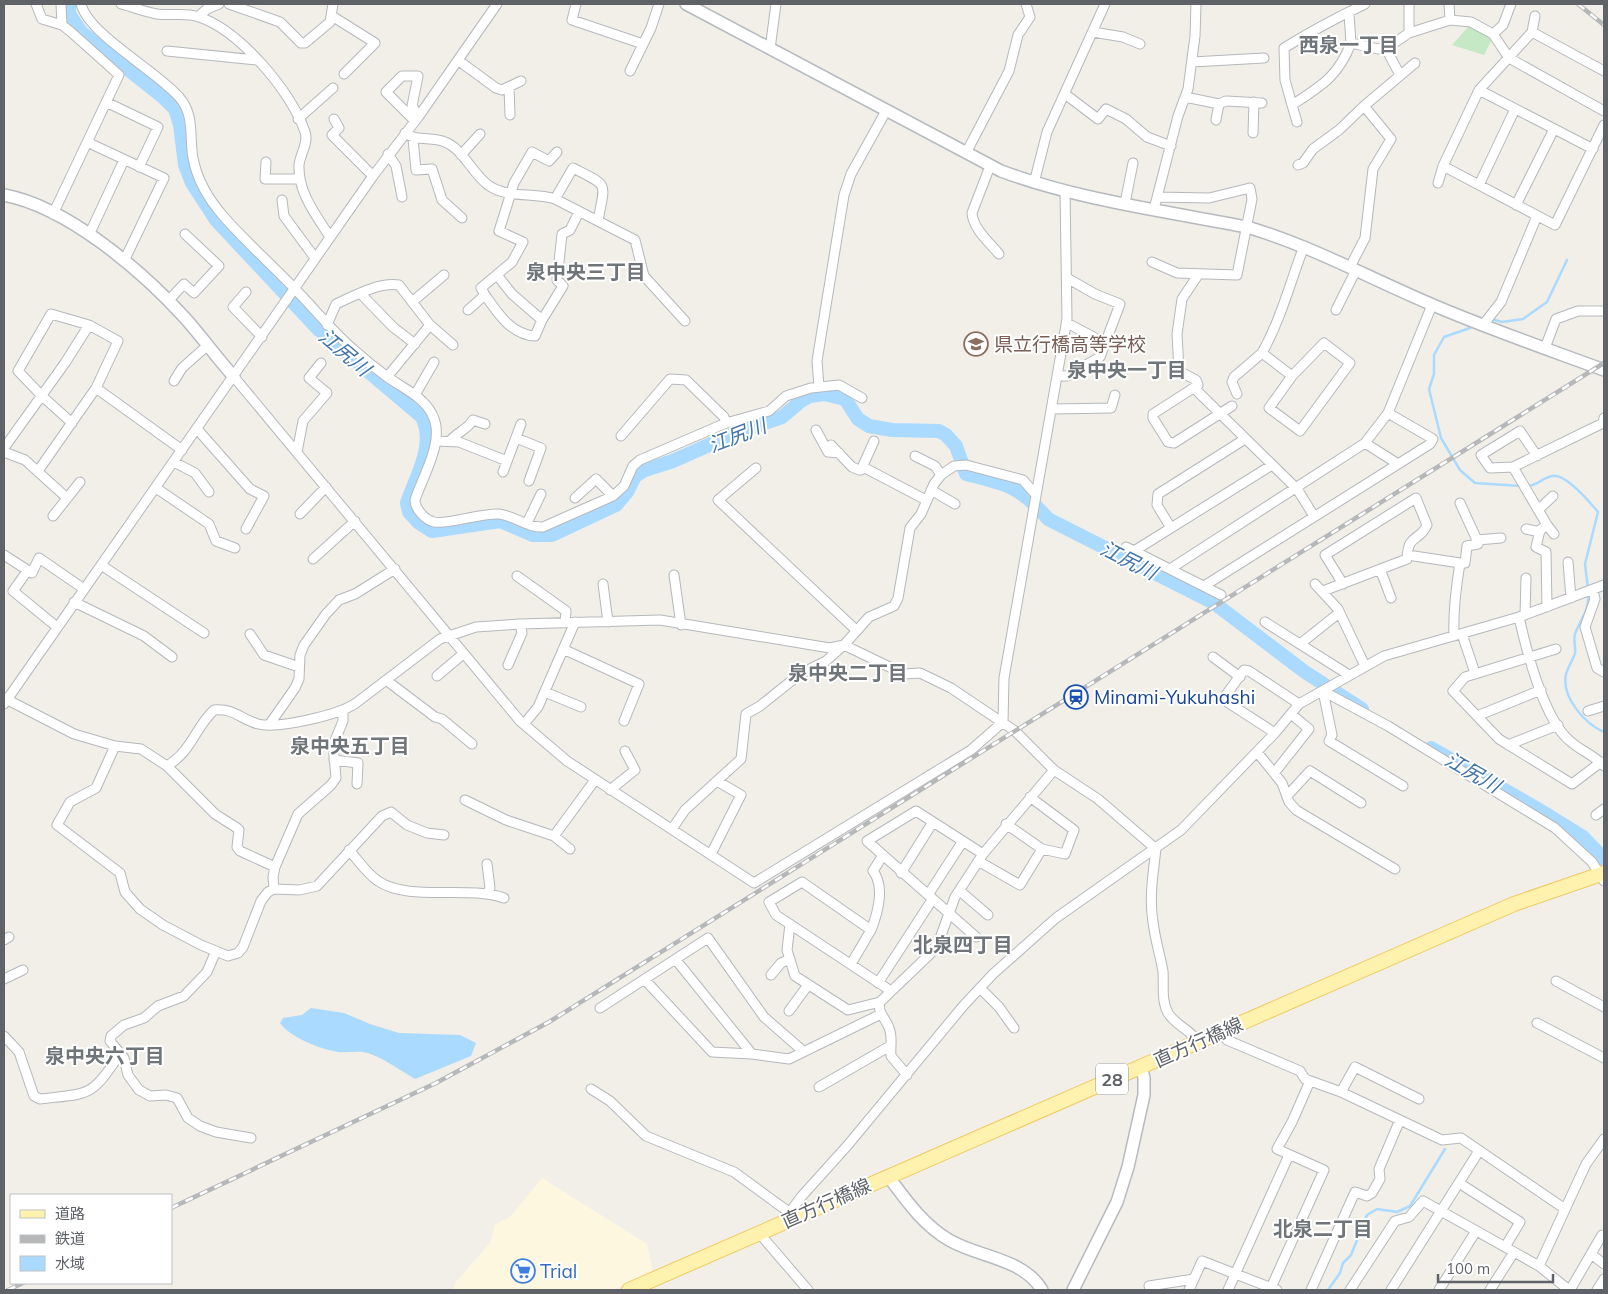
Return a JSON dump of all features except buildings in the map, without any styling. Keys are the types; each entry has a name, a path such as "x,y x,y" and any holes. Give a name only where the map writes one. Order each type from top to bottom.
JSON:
{"main road":[{"name":"直方行橋線","path":"630,1290 1514,904 1602,876"}],"street":[{"path":"36,4 42,19 62,25 119,75 53,214"},
{"path":"61,4 62,25"},
{"path":"82,4 88,17 114,43 163,81 181,99 188,110 191,124 195,167 209,196 224,217 295,289 327,325 387,377 415,395 433,415 436,423 436,441 415,500 418,509 428,520 438,522 497,514 536,527 543,527 613,496 624,486 633,466 640,460 726,423 769,411 794,393 819,387 840,385 862,398"},
{"path":"121,4 158,14 198,16 233,34 289,98 305,132 306,140 299,164 300,179 307,203 330,238"},
{"path":"198,16 207,9 220,4"},
{"path":"229,4 280,22 301,43 305,43 330,22 333,4"},
{"path":"275,867 240,851 237,847 239,830 215,814 167,766 141,749 115,746 74,734 5,701 286,303 388,154 459,61 497,4"},
{"path":"576,4 572,20 643,44"},
{"path":"630,71 659,4"},
{"path":"686,4 990,166 1034,183 1065,191 1247,227 1304,246 1432,305 1604,370"},
{"path":"770,49 776,4"},
{"path":"966,153 1009,71 1018,35 1030,17 1026,4"},
{"path":"1034,183 1047,132 1105,4"},
{"path":"1154,209 1178,116 1185,97 1192,62 1196,4"},
{"path":"1297,122 1285,80 1284,48 1334,18 1349,14 1355,7 1365,4"},
{"path":"1409,4 1409,33"},
{"path":"1449,4 1450,20"},
{"path":"1493,34 1502,25 1511,4"},
{"path":"1292,104 1329,81 1347,54 1351,42 1349,14"},
{"path":"332,16 375,43 344,74"},
{"path":"1438,183 1443,166 1479,90 1532,32 1536,16"},
{"path":"1351,42 1378,49 1409,33 1450,20 1471,22 1493,34 1509,58 1604,111"},
{"path":"1093,32 1123,37 1140,44"},
{"path":"1532,32 1604,71"},
{"path":"1385,47 1400,75"},
{"path":"167,51 256,60"},
{"path":"1192,62 1264,58"},
{"path":"459,61 496,88 502,90 522,82"},
{"path":"1298,166 1303,164 1314,149 1339,130 1414,63"},
{"path":"402,76 418,76 412,106 417,118 386,92 402,76"},
{"path":"509,87 510,116"},
{"path":"298,118 333,88"},
{"path":"1479,90 1592,149"},
{"path":"1065,94 1098,119 1106,108 1126,119 1147,137 1171,146"},
{"path":"1185,97 1219,104 1226,101 1258,102 1253,133"},
{"path":"106,102 158,127 139,167"},
{"path":"1216,120 1219,104"},
{"path":"1336,310 1365,238 1373,169 1391,139 1364,106"},
{"path":"1479,185 1515,109"},
{"path":"819,387 817,361 844,195 851,174 886,111"},
{"path":"334,119 339,128 332,135 373,176"},
{"path":"1443,166 1555,225 1604,125"},
{"path":"1516,205 1554,129"},
{"path":"405,134 413,139 446,142 461,155 489,186 509,194 542,195 555,199 635,240 644,276 685,321"},
{"path":"461,155 480,134"},
{"path":"413,139 416,170 432,169 442,200 462,218"},
{"path":"87,142 164,178 124,261"},
{"path":"556,152 549,162 532,152 509,194 499,231 523,242 512,262 481,288 498,316 526,336 535,336 562,286 557,280 562,234 570,230 579,212"},
{"path":"388,154 396,166 402,197"},
{"path":"90,235 124,160"},
{"path":"266,162 265,179 300,179"},
{"path":"1125,203 1133,163"},
{"path":"990,166 972,217 975,225 999,254"},
{"path":"555,199 573,168 601,182 604,188 598,221"},
{"path":"1152,262 1177,273 1238,275 1252,199 1250,188 1209,198 1158,197"},
{"path":"4,195 53,214 90,235 124,261 168,302 208,345 395,569 463,654 524,724 547,747 754,883 971,750 1003,722 1004,678 1053,409 1066,323 1065,191"},
{"path":"282,200 284,216 315,258"},
{"path":"1484,325 1501,302 1537,216"},
{"path":"168,302 184,284 194,293 220,266 185,234"},
{"path":"1237,394 1232,382 1234,377 1262,353 1274,332 1290,292 1291,280 1304,246"},
{"path":"412,302 444,275"},
{"path":"1198,275 1182,299 1176,334 1179,371 1196,380 1198,386 1154,414 1153,418 1168,442 1174,443 1232,406"},
{"path":"497,276 512,294 542,320"},
{"path":"1058,376 1067,376 1100,357 1120,304 1095,294 1067,278"},
{"path":"327,325 336,304 360,293 392,284 399,284 430,324 453,345"},
{"path":"246,292 233,307 262,337"},
{"path":"360,293 393,327 415,344"},
{"path":"468,310 485,295"},
{"path":"1170,569 1297,489 1365,443 1388,413 1432,305"},
{"path":"1545,348 1556,319 1578,311 1604,312"},
{"path":"38,471 72,423 96,388 118,341 89,325 52,314 18,371 72,423"},
{"path":"1066,323 1105,343"},
{"path":"387,377 430,324"},
{"path":"4,448 42,396 89,325"},
{"path":"1324,343 1350,363 1300,431 1269,408 1292,376 1324,343"},
{"path":"174,381 182,368 208,345"},
{"path":"1262,353 1292,376"},
{"path":"297,452 302,421 326,393 309,378 321,362"},
{"path":"415,395 434,362"},
{"path":"621,436 670,379 686,380 724,417 726,423"},
{"path":"96,388 182,450"},
{"path":"1194,388 1297,489 1314,516"},
{"path":"1053,409 1111,408 1115,395"},
{"path":"1204,586 1430,444 1432,439 1388,413"},
{"path":"1537,456 1520,431 1481,456 1490,468 1513,468 1537,456 1603,422 1604,418"},
{"path":"450,441 456,434 468,428 473,420 485,424"},
{"path":"503,472 521,424"},
{"path":"197,429 250,489 264,496 246,528"},
{"path":"816,430 828,452 838,453"},
{"path":"516,438 541,448 529,481"},
{"path":"1171,528 1157,505 1158,494 1245,439"},
{"path":"436,441 445,443 450,441 459,442 507,461"},
{"path":"861,470 874,441"},
{"path":"1365,443 1398,464"},
{"path":"831,445 852,467 861,470 865,468 926,500"},
{"path":"4,452 25,460 67,498"},
{"path":"915,456 936,466 942,475"},
{"path":"174,462 195,473 209,492"},
{"path":"672,829 685,810 741,759 746,714 760,706 800,674 826,661 844,645 869,617 896,604 910,528 921,514 931,490 942,475 954,466 966,465 1023,480 1036,495"},
{"path":"1221,595 1130,549 1171,528 1272,465"},
{"path":"756,468 718,500 856,630"},
{"path":"1513,468 1554,534"},
{"path":"575,498 596,479 613,496"},
{"path":"53,516 80,482"},
{"path":"300,514 326,487"},
{"path":"156,488 209,524 216,541 234,548"},
{"path":"931,490 955,504"},
{"path":"527,524 541,494"},
{"path":"1538,510 1553,496"},
{"path":"1323,592 1407,559 1407,546 1411,540 1424,532 1427,525 1416,498 1325,555 1343,584"},
{"path":"1414,556 1465,563 1467,546 1478,544 1460,503"},
{"path":"313,559 354,521"},
{"path":"1547,525 1540,532 1536,547 1546,552 1547,607"},
{"path":"1526,529 1540,532"},
{"path":"1477,540 1501,538"},
{"path":"4,555 32,573 39,558 84,589"},
{"path":"1460,562 1453,608 1458,635 1476,673"},
{"path":"1568,562 1571,598"},
{"path":"101,564 204,633"},
{"path":"269,725 295,688 304,645 332,606 339,600 354,594 395,569"},
{"path":"1380,569 1391,598"},
{"path":"28,570 14,591 57,627"},
{"path":"674,575 681,625"},
{"path":"517,576 566,612 565,622"},
{"path":"1526,578 1522,616 1528,657 1541,690 1558,725 1569,740 1602,764 1572,784 1499,739 1453,691 1465,677 1476,673 1528,657 1556,649"},
{"path":"603,584 608,622"},
{"path":"1314,584 1339,612 1365,666"},
{"path":"789,1219 793,1208 801,1198 980,988 1017,951 1056,918 1181,830 1275,733 1299,704 1384,656 1522,616 1604,585"},
{"path":"1593,590 1595,599 1585,627 1596,668 1604,672"},
{"path":"74,602 144,636 172,656"},
{"path":"1300,644 1339,612"},
{"path":"167,766 180,758 195,733 214,710 233,710 255,723 269,725 343,710 440,639 476,627 565,622 660,620 681,625 830,648 844,645 904,674 920,673 951,688 1003,722 1015,731 1054,770 1098,799 1156,849"},
{"path":"524,724 538,708 575,622"},
{"path":"1265,622 1348,675"},
{"path":"508,665 522,633 520,624"},
{"path":"250,634 264,655 299,667"},
{"path":"563,650 639,684 624,721"},
{"path":"438,676 463,654"},
{"path":"1213,657 1240,677"},
{"path":"1275,733 1227,702 1226,695 1244,670 1249,671 1299,704"},
{"path":"386,680 435,717 442,719 472,744"},
{"path":"1477,716 1541,690"},
{"path":"1323,691 1332,735 1329,741 1403,786"},
{"path":"1323,691 1388,726 1555,828 1592,862 1602,876"},
{"path":"545,692 580,707"},
{"path":"1588,711 1604,706"},
{"path":"274,889 273,877 275,867 298,814 334,782 337,775 332,745 343,721 343,710"},
{"path":"1275,772 1309,729 1291,714"},
{"path":"1508,745 1558,725"},
{"path":"115,746 96,788 70,802 58,824 120,874 125,892 140,909 178,934 228,956 238,954 243,947 261,901 274,889 299,890 317,886 374,823 389,812 404,823 427,834 444,835"},
{"path":"610,790 635,770 625,751"},
{"path":"1257,752 1275,772 1289,802 1296,810 1395,869"},
{"path":"334,760 358,763 357,784"},
{"path":"790,924 787,950 795,976 848,1010 880,1002 930,954 939,941 949,913 960,891 980,858 1006,824 1054,770"},
{"path":"1287,796 1310,771 1361,803"},
{"path":"554,836 595,780"},
{"path":"711,854 741,794 717,781"},
{"path":"1006,824 1042,848 1066,854 1074,830 1030,797"},
{"path":"465,800 506,820 554,836 570,849"},
{"path":"1596,815 1604,809"},
{"path":"976,937 901,873 867,841 916,811 963,841 980,858 1020,885 1042,848"},
{"path":"901,873 933,822"},
{"path":"878,983 963,841"},
{"path":"1156,849 1151,897 1153,922 1163,972 1164,1001 1168,1013 1174,1020 1193,1033 1198,1042"},
{"path":"349,850 377,880 401,890 488,892 504,898"},
{"path":"851,964 878,914 878,877 873,870 883,856"},
{"path":"487,864 490,888 488,892"},
{"path":"871,930 802,882 769,902 776,914 891,991"},
{"path":"960,891 988,915"},
{"path":"600,1008 708,938 764,1017 803,1051"},
{"path":"216,951 207,972 184,996 158,1006 144,1018 124,1025 111,1036 112,1045 126,1063 128,1075 142,1092 150,1096 166,1094 176,1098 188,1118 210,1131 251,1138"},
{"path":"772,975 781,963 790,959"},
{"path":"676,960 752,1054"},
{"path":"4,979 23,970"},
{"path":"645,980 712,1052 752,1054 789,1059 881,1014"},
{"path":"1556,980 1604,1006"},
{"path":"789,1011 808,985"},
{"path":"980,988 999,1007 1014,1028"},
{"path":"880,1002 881,1014 892,1036 891,1056 906,1075"},
{"path":"1537,1023 1604,1058"},
{"path":"1220,1032 1227,1040 1300,1071 1310,1081 1340,1092 1399,1122 1442,1140 1461,1138 1565,1209"},
{"path":"4,1036 19,1052 34,1096 40,1099 89,1092 100,1083 120,1054"},
{"path":"819,1087 890,1046"},
{"path":"1073,1290 1117,1202 1128,1166 1144,1094 1144,1078 1141,1066"},
{"path":"1340,1092 1355,1067 1419,1099"},
{"path":"1189,1290 1202,1261 1272,1289 1324,1170 1277,1149 1292,1122 1310,1081"},
{"path":"591,1089 610,1101 646,1136 734,1172 786,1210 789,1219"},
{"path":"1311,1290 1355,1192 1367,1196 1372,1193 1380,1179 1379,1170 1399,1122"},
{"path":"1539,1266 1586,1164 1604,1139"},
{"path":"1391,1290 1479,1151"},
{"path":"1228,1290 1289,1155"},
{"path":"888,1176 914,1211 940,1234 958,1245 1017,1266 1038,1282 1042,1290"},
{"path":"1460,1182 1520,1222 1505,1247"},
{"path":"1350,1290 1395,1221 1409,1217 1423,1201 1539,1266 1570,1290 1602,1235"},
{"path":"1439,1290 1476,1230"},
{"path":"759,1233 808,1290"},
{"path":"1490,1290 1514,1252"},
{"path":"1590,1254 1604,1264"},
{"path":"1149,1286 1194,1279"},
{"path":"1598,1290 1604,1281"}],"shaded area":[{"path":"542,1178 647,1244 653,1272 613,1290 453,1290 455,1283 490,1243 495,1225 511,1216"}],"green space":[{"path":"1469,26 1482,31 1491,41 1484,55 1452,45"}],"water":[{"path":"311,1008 344,1013 399,1033 460,1035 476,1043 471,1056 415,1079 374,1055 361,1052 338,1052 298,1038 280,1023 283,1018 302,1015"}],"waterway":[{"name":"江尻川","path":"69,4 69,14 81,32 163,97 175,109 180,125 185,165 192,183 216,220 318,329 422,417 426,428 426,449 407,503 409,512 418,522 432,531 500,521 533,535 552,535 616,505 627,492 635,476 645,470 673,461 738,432 782,417 810,396 824,394 845,399 858,419 869,426 892,430 939,431 946,435 956,446 966,474 1011,488 1029,499 1048,519 1214,603 1305,672 1362,709"},
{"path":"1491,319 1502,322 1523,319 1547,302 1567,260"},
{"path":"1473,325 1470,328 1444,337 1434,355 1434,374 1429,389 1441,438 1460,470 1475,483 1521,486"},
{"path":"1527,486 1534,485 1548,477 1557,476 1577,489 1598,512 1585,564 1588,589"},
{"path":"1588,594 1588,605 1575,634 1575,653 1566,674 1565,683 1567,692 1576,709 1589,723 1604,732"},
{"name":"江尻川","path":"1431,748 1583,837 1604,859"},
{"path":"1328,1290 1340,1273 1343,1263 1351,1255 1367,1215 1377,1209 1397,1212 1410,1206 1445,1149"}],"railway":[{"path":"1578,4 1604,25"},
{"path":"172,1208 436,1083 549,1022 1604,363"},
{"path":"8,1290 21,1284"}],"place":[{"name":"県立行橋高等学校","path":"976,344"},
{"name":"Minami-Yukuhashi","path":"1076,697"},
{"name":"Trial","path":"523,1271"}],"district":[{"name":"西泉一丁目","path":"1349,44"},
{"name":"泉中央三丁目","path":"586,271"},
{"name":"泉中央一丁目","path":"1127,369"},
{"name":"泉中央二丁目","path":"848,672"},
{"name":"泉中央五丁目","path":"350,745"},
{"name":"北泉四丁目","path":"963,944"},
{"name":"泉中央六丁目","path":"105,1055"},
{"name":"北泉二丁目","path":"1323,1228"}]}
